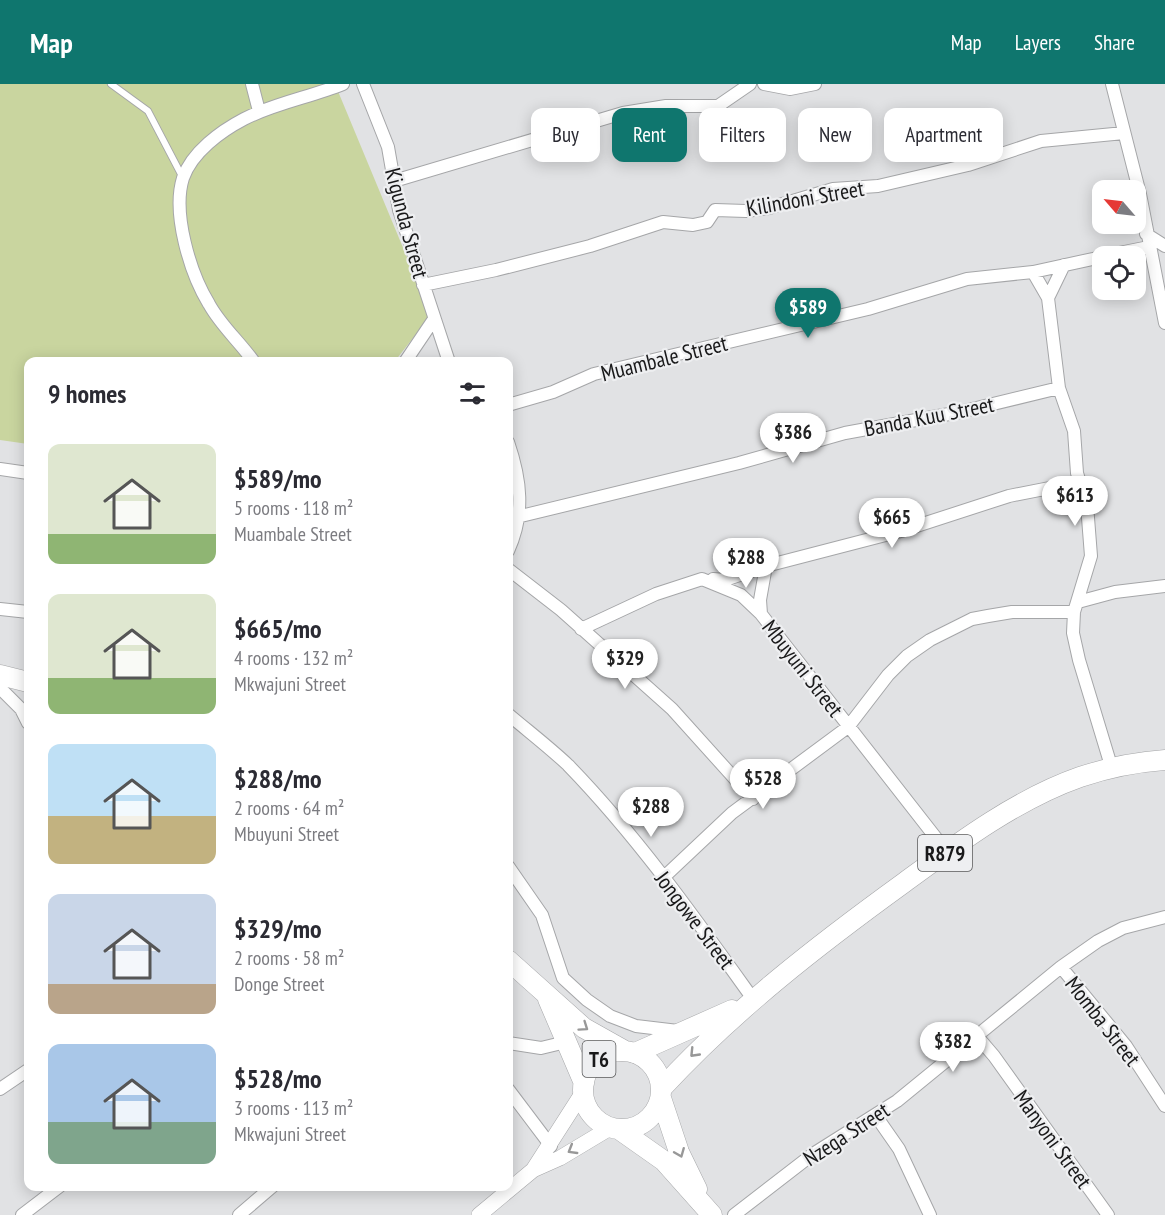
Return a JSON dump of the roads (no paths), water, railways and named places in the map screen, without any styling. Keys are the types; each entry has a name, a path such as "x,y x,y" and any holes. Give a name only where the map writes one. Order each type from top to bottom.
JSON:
{"main road":[{"path":"0,675 24,681"},
{"name":"R879","path":"661,1093 698,1049 753,999 847,924 946,852 1022,804 1080,777 1165,760"},
{"name":"T6","path":"513,965 584,1028 651,1063 660,1079 661,1093 679,1152 709,1211"},
{"name":"T6","path":"547,997 594,1118 663,1161 709,1211"},
{"name":"R879","path":"630,1052 686,1032 753,999"},
{"name":"T6","path":"584,1088 592,1066 599,1059 607,1054 630,1052"},
{"path":"615,1129 638,1126 646,1121 658,1107 661,1093"}],"street":[{"path":"252,84 260,111"},
{"path":"250,357 214,313 194,276 184,234 183,178 191,163 206,146 232,125 260,111 343,84"},
{"name":"Kigunda Street","path":"363,84 388,147 399,210 447,357"},
{"path":"394,181 623,112 666,106 718,106 750,84"},
{"path":"764,84 790,89 815,84"},
{"path":"1112,84 1136,180"},
{"name":"Kilindoni Street","path":"423,285 486,273 590,246 663,222 693,225 707,222 715,210 746,211 776,207 833,189 878,186 968,165 1041,141 1124,133"},
{"path":"1146,234 1165,246"},
{"path":"1146,234 1165,323"},
{"name":"Muambale Street","path":"513,403 613,370 868,309 967,279 1032,272 1092,259"},
{"path":"1048,298 1064,265"},
{"path":"1032,272 1048,298 1059,388 1074,431 1080,482 1087,505 1091,556 1076,607 1073,633 1112,769"},
{"path":"408,357 434,319"},
{"name":"Banda Kuu Street","path":"520,516 739,464 845,433 960,412 1059,388"},
{"path":"513,458 519,477 520,516 513,536"},
{"path":"0,469 24,472"},
{"path":"581,629 656,594 702,579 725,580 766,566 901,531 1009,496 1080,482"},
{"path":"761,614 760,600 766,566"},
{"path":"513,572 672,709 753,799"},
{"name":"Mbuyuni Street","path":"702,579 741,596 761,614 946,852"},
{"path":"663,877 725,820 848,727 873,692 907,656 960,625 972,619 1012,612 1076,607 1115,592 1165,586"},
{"path":"0,609 24,612"},
{"path":"0,688 24,715"},
{"name":"Jongowe Street","path":"513,718 566,763 605,805 663,877 753,999"},
{"path":"513,873 542,915 563,978 587,1000 610,1016 636,1026 686,1032"},
{"name":"Nzega Street","path":"734,1215 813,1154 876,1116 976,1035 997,1021 1060,967 1098,940 1123,928 1165,917"},
{"name":"Momba Street","path":"1060,967 1126,1046 1165,1106"},
{"name":"Manyoni Street","path":"976,1035 1108,1215"},
{"path":"513,1044 541,1048 566,1042"},
{"path":"0,1089 24,1073"},
{"path":"533,1170 584,1088"},
{"path":"513,1096 550,1146"},
{"path":"876,1116 899,1149 930,1215"},
{"path":"513,1186 533,1170 615,1129"},
{"path":"22,1215 53,1191"},
{"path":"239,1215 267,1191"},
{"path":"478,1215 507,1191"}],"lane":[{"path":"111,84 148,111 183,178"}]}
